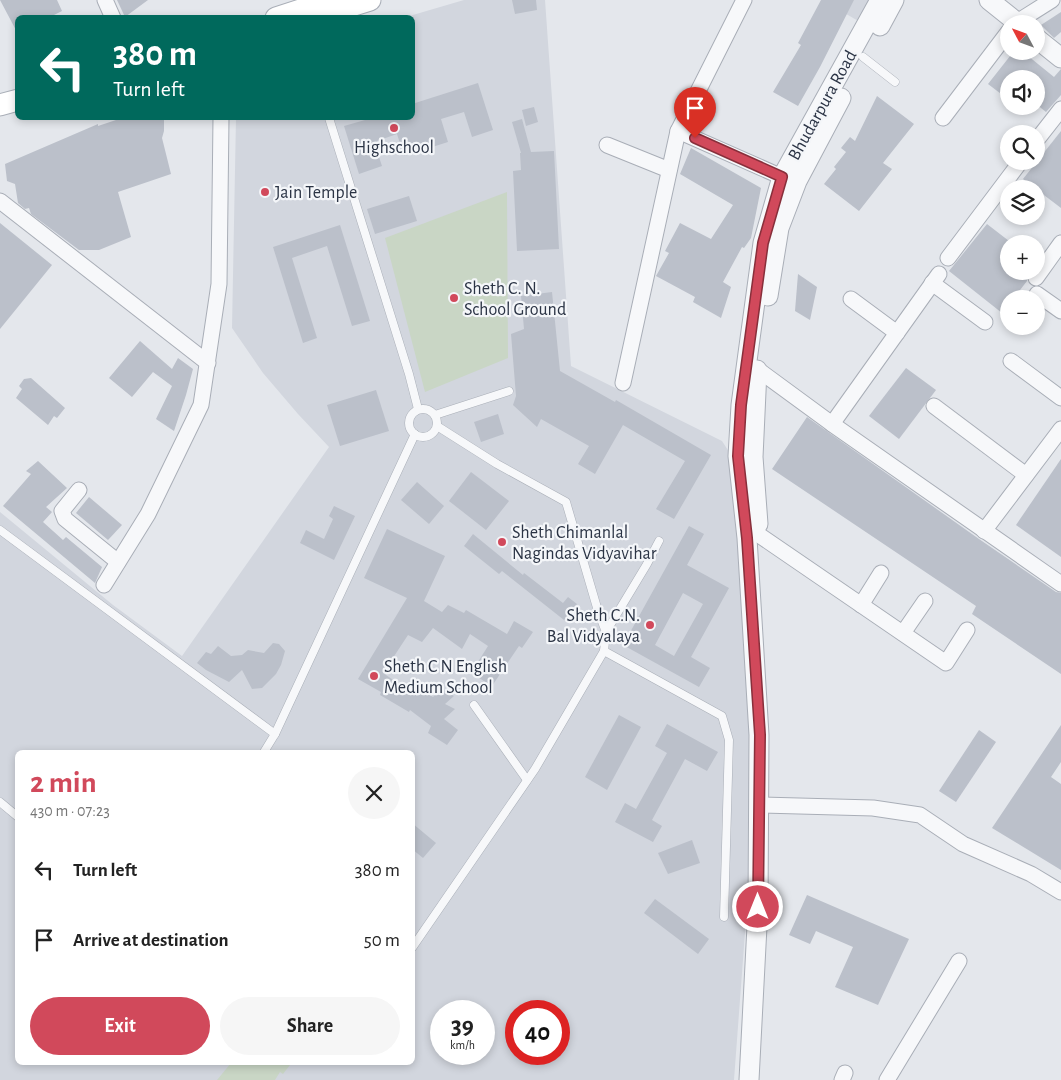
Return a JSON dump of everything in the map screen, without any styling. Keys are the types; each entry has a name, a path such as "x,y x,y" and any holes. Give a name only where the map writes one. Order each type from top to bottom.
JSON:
{"main road":[{"path":"285,15 331,0"},
{"path":"325,15 370,0"},
{"path":"0,105 15,101"},
{"path":"0,118 15,113"}],"street":[{"path":"105,0 112,15"},
{"path":"623,383 678,131 744,0"},
{"name":"Bhudarpura Road","path":"753,1080 766,988 771,856 765,805 769,715 760,658 753,534 752,366 759,347 789,180 880,0"},
{"name":"Bhudarpura Road","path":"789,180 894,0"},
{"path":"989,0 1004,15"},
{"path":"1029,15 1052,0"},
{"path":"943,118 1000,43"},
{"path":"1045,45 1061,58"},
{"path":"1045,129 1061,109"},
{"path":"104,586 148,514 201,405 220,284 221,120"},
{"path":"678,131 789,180"},
{"path":"607,146 669,170"},
{"path":"948,258 1014,170"},
{"path":"0,201 208,363"},
{"path":"1045,265 1061,243"},
{"path":"832,424 936,279 985,322"},
{"path":"852,299 897,333"},
{"path":"1045,300 1061,311"},
{"path":"1011,361 1061,398"},
{"path":"752,366 1061,584"},
{"path":"934,406 1026,475"},
{"path":"984,531 1061,429"},
{"path":"79,490 62,511 65,519 118,562"},
{"path":"753,534 946,662 967,630"},
{"path":"861,605 881,573"},
{"path":"903,633 925,601"},
{"path":"765,805 873,808 920,815 963,844 1031,874 1061,892"},
{"path":"887,1080 959,961"}],"lane":[{"path":"863,56 895,82"},
{"path":"330,120 409,374 418,409"},
{"path":"435,415 509,391"},
{"path":"426,408 435,415 437,426 435,431 425,437 414,434 411,430 409,420 411,414 418,409 426,408"},
{"path":"437,426 497,464 566,502 606,632"},
{"path":"265,750 275,734 414,434"},
{"path":"0,530 275,734"},
{"path":"415,944 527,780 604,651 606,632 659,541"},
{"path":"604,651 722,716 729,740 724,917"},
{"path":"474,705 527,780"},
{"path":"0,802 15,814"}],"shaded area":[{"name":"Sheth Chimanlal Nagindas Vidyavihar","path":"464,0 545,0 571,366 722,441 735,461 751,670 749,879 734,1080 0,1080 0,512 113,605 182,656 329,447 263,373 232,328 236,120 415,120 415,15 413,15"},
{"path":"822,0 880,0 867,26"}],"green space":[{"name":"Sheth C. N. School Ground","path":"507,192 508,358 425,392 385,238"},
{"path":"229,1065 290,1065 283,1074 280,1072 275,1080 217,1080"}],"building":[{"path":"0,0 57,0 62,11 54,15 15,15 15,28"},
{"path":"117,0 148,0 128,15 124,15"},
{"path":"512,0 536,0 537,10 515,14"},
{"path":"821,0 854,0 798,106 773,92 801,45 798,43"},
{"path":"1061,12 1061,32 1054,38 1045,29 1045,22"},
{"path":"1007,60 1033,60 1054,77 1061,69 1061,95 1046,112 1045,70 1000,70 1000,93 988,84"},
{"name":"Highschool","path":"478,83 493,130 472,137 464,112 441,119 448,142 404,156 397,134 374,142 382,166 359,174 344,126 365,120 415,120 415,103"},
{"path":"877,96 914,124 883,163 892,169 859,211 824,184 846,152 841,148 850,137 855,141"},
{"path":"534,107 538,122 526,126 522,110"},
{"path":"522,119 531,152 554,151 559,249 517,251 513,171 521,170 521,153 512,122"},
{"path":"116,120 164,120 162,138 171,174 118,192 131,237 99,250 79,250 31,214 29,208 25,209 18,203 15,184 7,181 5,164 98,124 98,126"},
{"path":"1061,131 1061,208 1045,196 1045,180 1023,179 1030,170 1045,170 1045,151"},
{"path":"691,148 761,188 751,238 744,248 742,247 723,282 731,287 721,318 693,302 695,297 656,276 669,253 665,251 680,223 711,239 733,205 680,174"},
{"path":"409,196 417,221 375,234 367,209"},
{"path":"0,223 52,265 0,329"},
{"path":"987,224 1001,235 1000,280 1027,281 1020,290 1000,290 1000,311 949,271"},
{"path":"340,225 370,321 352,326 327,246 292,258 317,338 303,343 273,247"},
{"path":"798,274 817,287 810,320 795,311"},
{"path":"552,292 560,371 615,402 616,400 711,455 674,519 656,509 685,461 623,425 595,474 578,464 589,446 541,419 537,427 513,405 516,396 511,334 524,329 521,296"},
{"path":"140,341 172,369 178,358 193,369 174,431 156,419 172,386 153,372 132,397 109,378"},
{"path":"906,368 936,390 899,439 869,416"},
{"path":"31,378 65,408 57,418 54,416 48,425 16,398 22,389 19,386 24,379"},
{"path":"376,390 389,431 340,446 327,405"},
{"path":"498,414 504,434 481,442 474,422"},
{"path":"807,417 979,539 1056,592 1061,593 1061,674 972,614 976,606 772,469"},
{"path":"1061,459 1061,557 1016,525"},
{"path":"38,461 67,488 46,507 52,512 43,522 63,540 66,537 102,567 95,583 3,506 31,474 26,471"},
{"path":"471,472 509,501 486,530 449,501"},
{"path":"417,482 444,506 429,524 401,500"},
{"path":"89,497 122,525 108,540 76,513"},
{"path":"334,506 355,516 334,560 300,543 306,530 324,539 333,519 329,516"},
{"name":"Sheth C.N. Bal Vidyalaya","path":"689,526 704,534 687,565 729,588 691,657 710,668 699,687 623,645","holes":["683,593 703,604 674,656 655,645"]},
{"name":"Sheth C N English Medium School","path":"387,529 445,556 424,601 442,612 448,605 464,613 466,610 507,634 514,621 533,632 522,648 519,646 492,686 471,673 488,646 470,634 462,649 433,628 422,642 408,635 383,673 417,696 421,690 433,697 442,689 454,696 445,704 455,709 444,719 458,730 447,745 428,733 431,726 410,710 409,712 380,695 381,692 358,679 407,598 364,578"},
{"path":"473,534 523,575 524,573 563,603 568,597 577,604 564,620 502,571 499,574 464,546"},
{"path":"273,643 279,644 285,651 276,674 262,688 252,689 242,670 229,682 197,663 206,652 211,654 218,646 231,656 242,655 248,650 264,653"},
{"path":"619,715 641,727 607,790 585,777"},
{"path":"667,724 718,752 707,771 685,759 652,820 662,826 653,842 615,822 625,803 636,809 667,753 655,746"},
{"path":"1061,725 1061,762 1051,777 1061,784 1061,870 992,828"},
{"path":"979,730 996,742 956,802 939,791"},
{"path":"415,826 436,843 423,858 415,851"},
{"path":"692,840 700,863 668,874 658,853"},
{"path":"807,895 909,939 878,1005 835,987 853,947 816,931 810,944 789,935"},
{"path":"655,899 709,939 698,954 644,913"}],"place":[{"name":"Highschool","path":"394,128"},
{"name":"Jain Temple","path":"265,192"},
{"name":"Sheth C. N. School Ground","path":"454,298"},
{"name":"Sheth Chimanlal Nagindas Vidyavihar","path":"502,542"},
{"name":"Sheth C.N. Bal Vidyalaya","path":"650,625"},
{"name":"Sheth C N English Medium School","path":"374,676"}],"route":[{"path":"695,138 782,177 763,243 741,405 738,456 747,538 760,735 758,907"}]}
